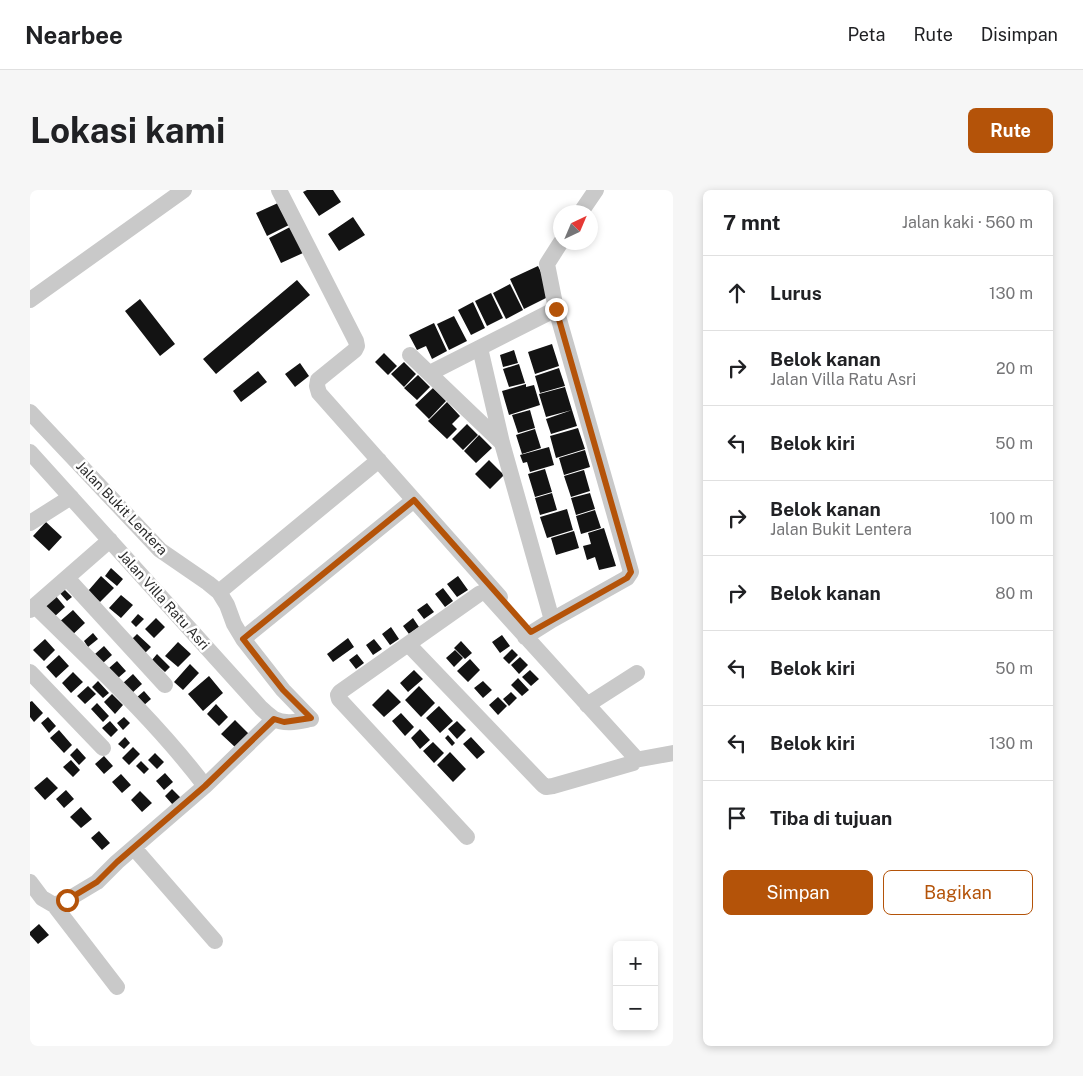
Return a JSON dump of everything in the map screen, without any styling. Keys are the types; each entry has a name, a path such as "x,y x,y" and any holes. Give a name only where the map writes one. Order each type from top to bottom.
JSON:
{"street":[{"path":"30,300 184,190"},
{"path":"279,190 357,346 355,350 318,380 319,393 414,500 587,705 634,756 635,760"},
{"path":"586,205 596,190"},
{"path":"528,634 627,578 631,572 556,309 547,264 556,250"},
{"path":"430,374 556,309"},
{"path":"480,348 502,443 552,620"},
{"path":"410,355 502,443"},
{"name":"Jalan Bukit Lentera","path":"30,412 160,550 219,592 243,639 283,690 311,718 284,722 274,719"},
{"name":"Jalan Villa Ratu Asri","path":"30,452 261,708 274,719"},
{"path":"219,592 379,460"},
{"path":"30,524 71,497"},
{"path":"243,639 414,500"},
{"path":"110,540 32,608 114,683 180,753 205,786"},
{"path":"67,578 165,685"},
{"path":"467,837 339,699 338,695 484,592 528,634"},
{"path":"408,644 546,787 633,763 635,760 673,753"},
{"path":"30,672 103,748"},
{"path":"587,705 638,673"},
{"path":"54,905 67,900 97,882 205,786 274,719"},
{"path":"134,848 215,941"},
{"path":"30,882 42,898 54,905 117,987"}],"building":[{"path":"307,190 333,190 341,202 319,216 303,192"},
{"path":"278,203 289,225 267,236 256,213"},
{"path":"353,217 365,235 339,251 328,234"},
{"path":"290,227 303,253 281,263 269,238"},
{"path":"538,266 552,295 524,309 510,279"},
{"path":"297,280 310,295 216,374 203,359"},
{"path":"510,284 523,310 506,319 493,293"},
{"path":"491,293 503,318 487,326 475,301"},
{"path":"140,299 175,344 160,356 125,311"},
{"path":"473,302 485,328 471,335 458,310"},
{"path":"454,316 467,341 449,350 437,324"},
{"path":"434,323 447,351 432,359 426,346 417,350 409,335"},
{"path":"552,344 559,366 535,374 528,352"},
{"path":"514,350 518,363 503,367 500,355"},
{"path":"384,353 397,366 388,375 375,362"},
{"path":"404,362 416,374 404,387 391,374"},
{"path":"300,363 309,376 295,387 285,374"},
{"path":"519,364 525,383 509,387 503,369"},
{"path":"559,368 565,386 540,393 535,376"},
{"path":"258,371 267,382 241,402 233,391"},
{"path":"418,375 430,387 417,400 404,388"},
{"path":"526,384 526,387 534,385 540,405 509,415 502,391"},
{"path":"565,387 572,410 546,417 539,394"},
{"path":"433,388 446,401 429,419 415,405"},
{"path":"447,402 460,416 452,424 457,429 447,439 428,421"},
{"path":"530,410 535,428 518,433 512,415"},
{"path":"572,410 577,426 551,434 546,419"},
{"path":"467,424 478,435 463,450 452,439"},
{"path":"578,428 585,449 556,458 550,436"},
{"path":"535,429 541,448 522,454 516,435"},
{"path":"479,435 492,448 476,463 464,451"},
{"path":"549,447 554,465 530,472 527,462 523,463 520,455"},
{"path":"585,450 590,467 564,475 559,458"},
{"path":"489,460 504,475 490,489 475,474"},
{"path":"545,469 552,492 535,497 528,474"},
{"path":"584,470 590,491 571,497 564,476"},
{"path":"552,493 557,510 540,515 535,498"},
{"path":"590,493 595,509 576,515 571,498"},
{"path":"567,509 573,530 547,538 540,517"},
{"path":"595,510 601,528 581,534 576,516"},
{"path":"46,522 62,537 49,551 33,536"},
{"path":"604,528 616,566 599,570 595,557 587,560 583,546 591,544 588,533"},
{"path":"574,531 579,548 556,555 551,538"},
{"path":"111,568 123,579 117,586 105,576"},
{"path":"101,576 114,588 100,602 88,591"},
{"path":"458,576 468,590 457,597 447,584"},
{"path":"62,587 72,597 67,601 58,591"},
{"path":"443,588 453,601 445,607 435,594"},
{"path":"55,595 65,607 54,617 44,604"},
{"path":"121,595 133,605 121,618 109,608"},
{"path":"427,603 434,612 424,619 417,610"},
{"path":"73,610 85,623 70,637 58,623"},
{"path":"138,614 144,619 136,627 131,622"},
{"path":"156,618 165,627 154,638 145,629"},
{"path":"413,618 419,627 409,634 403,626"},
{"path":"391,627 399,639 390,645 382,634"},
{"path":"93,633 98,639 88,647 84,641"},
{"path":"137,634 151,647 145,653 131,640"},
{"path":"502,635 510,646 500,653 492,642"},
{"path":"348,638 354,647 333,662 327,654"},
{"path":"45,639 55,650 44,661 33,650"},
{"path":"374,639 382,649 373,655 366,645"},
{"path":"461,641 472,653 465,659 454,648"},
{"path":"178,642 191,654 178,667 165,656"},
{"path":"104,646 112,655 103,663 95,654"},
{"path":"512,649 518,655 509,664 503,658"},
{"path":"455,650 463,658 454,667 446,658"},
{"path":"157,654 170,667 165,672 152,660"},
{"path":"357,654 364,663 356,669 349,660"},
{"path":"59,655 69,666 56,678 46,667"},
{"path":"520,657 528,665 519,674 511,665"},
{"path":"470,659 480,670 468,682 457,671"},
{"path":"117,661 126,671 118,678 109,668"},
{"path":"190,664 199,673 183,690 174,682"},
{"path":"414,670 423,679 408,692 400,683"},
{"path":"530,670 539,679 531,686 522,677"},
{"path":"73,672 83,682 71,693 62,683"},
{"path":"133,674 142,684 131,694 122,684"},
{"path":"209,676 223,693 203,711 188,694"},
{"path":"518,678 529,690 522,696 511,685"},
{"path":"98,681 109,693 103,698 92,687"},
{"path":"483,681 492,690 483,698 474,688"},
{"path":"88,686 96,694 85,704 77,696"},
{"path":"419,686 435,703 421,717 405,700"},
{"path":"388,689 401,702 384,717 372,705"},
{"path":"144,691 151,699 143,706 136,698"},
{"path":"511,692 517,698 509,706 503,699"},
{"path":"112,694 123,705 115,714 104,702"},
{"path":"498,697 507,706 498,715 489,705"},
{"path":"32,701 43,713 34,722 30,717 30,702"},
{"path":"97,703 109,716 103,722 91,709"},
{"path":"216,704 228,717 219,726 207,714"},
{"path":"439,706 453,721 440,733 426,718"},
{"path":"401,713 414,727 405,736 392,721"},
{"path":"48,717 56,726 49,733 41,723"},
{"path":"124,717 130,723 123,730 117,723"},
{"path":"235,720 249,734 235,747 221,734"},
{"path":"110,721 118,730 111,737 102,728"},
{"path":"457,721 466,730 457,739 448,729"},
{"path":"420,729 430,740 420,749 411,738"},
{"path":"59,730 72,745 64,753 50,738"},
{"path":"448,735 455,743 452,746 445,738"},
{"path":"125,737 130,743 124,749 118,744"},
{"path":"471,737 485,752 477,759 463,744"},
{"path":"433,742 444,753 434,763 423,751"},
{"path":"133,747 140,754 129,765 122,758"},
{"path":"77,748 86,758 79,765 70,755"},
{"path":"450,752 466,769 453,782 437,765"},
{"path":"155,753 164,762 157,769 148,760"},
{"path":"104,756 113,766 104,774 95,764"},
{"path":"71,760 80,770 73,777 63,767"},
{"path":"141,761 149,769 144,774 136,766"},
{"path":"165,773 173,782 164,790 156,781"},
{"path":"121,774 131,785 122,793 112,782"},
{"path":"47,777 58,788 45,800 34,788"},
{"path":"172,789 181,798 173,805 165,796"},
{"path":"66,790 74,799 64,808 56,799"},
{"path":"140,791 152,803 142,812 131,800"},
{"path":"81,807 92,819 81,828 70,817"},
{"path":"99,831 110,843 102,850 91,838"},
{"path":"39,924 49,935 38,944 30,935 30,932"}],"route":[{"path":"67,900 97,882 117,862 205,786 274,719 292,722 311,718 283,690 243,639 414,500 531,632 627,578 631,572 556,309"}]}
